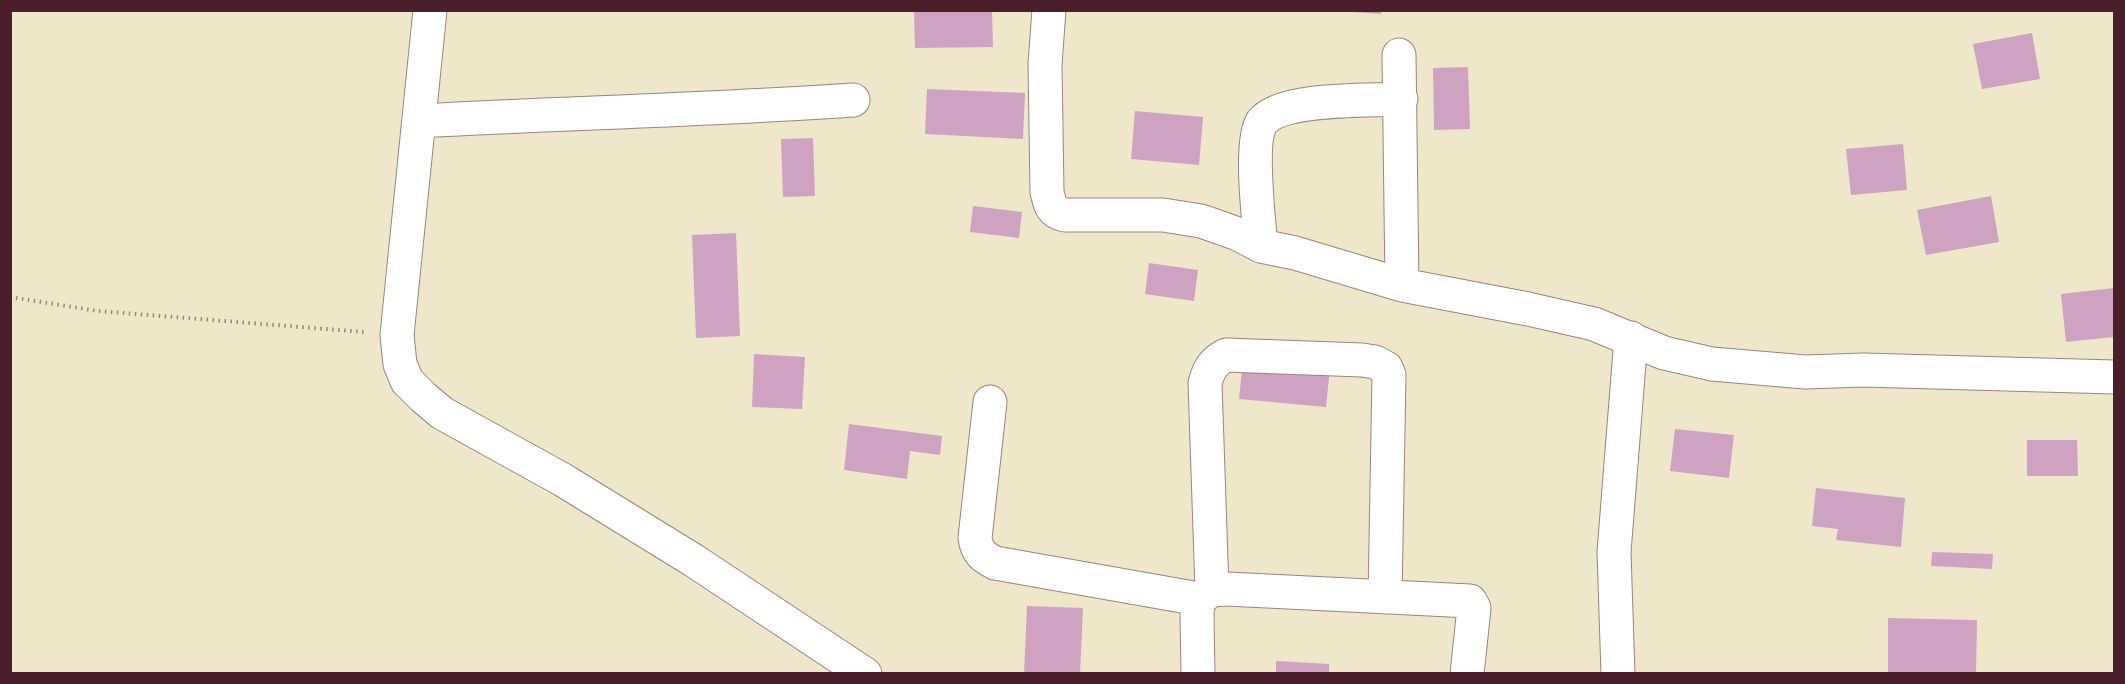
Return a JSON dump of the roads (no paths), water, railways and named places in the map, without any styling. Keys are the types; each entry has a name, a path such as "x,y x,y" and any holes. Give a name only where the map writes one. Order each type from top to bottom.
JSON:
{"street":[{"path":"429,10 398,335 400,364 407,381 442,412 562,480 693,560 865,674"},
{"path":"1049,10 1046,75 1047,192 1050,206 1056,213 1065,215 1162,215 1201,220 1238,234 1261,246 1305,256 1402,285 1594,324 1664,353 1691,360 1805,372 1927,371 2115,378"},
{"path":"1399,55 1402,285"},
{"path":"1261,246 1256,175 1256,139 1261,123 1273,113 1298,104 1401,99"},
{"path":"419,121 854,100"},
{"path":"1618,674 1614,552 1631,338"},
{"path":"1198,674 1197,613 1206,595 1205,383 1210,368 1217,360 1227,355 1362,360 1375,362 1386,368 1389,375 1385,597"},
{"path":"990,402 975,538 976,549 984,558 995,563 1206,595 1227,589 1472,603 1474,608 1467,674"}]}
